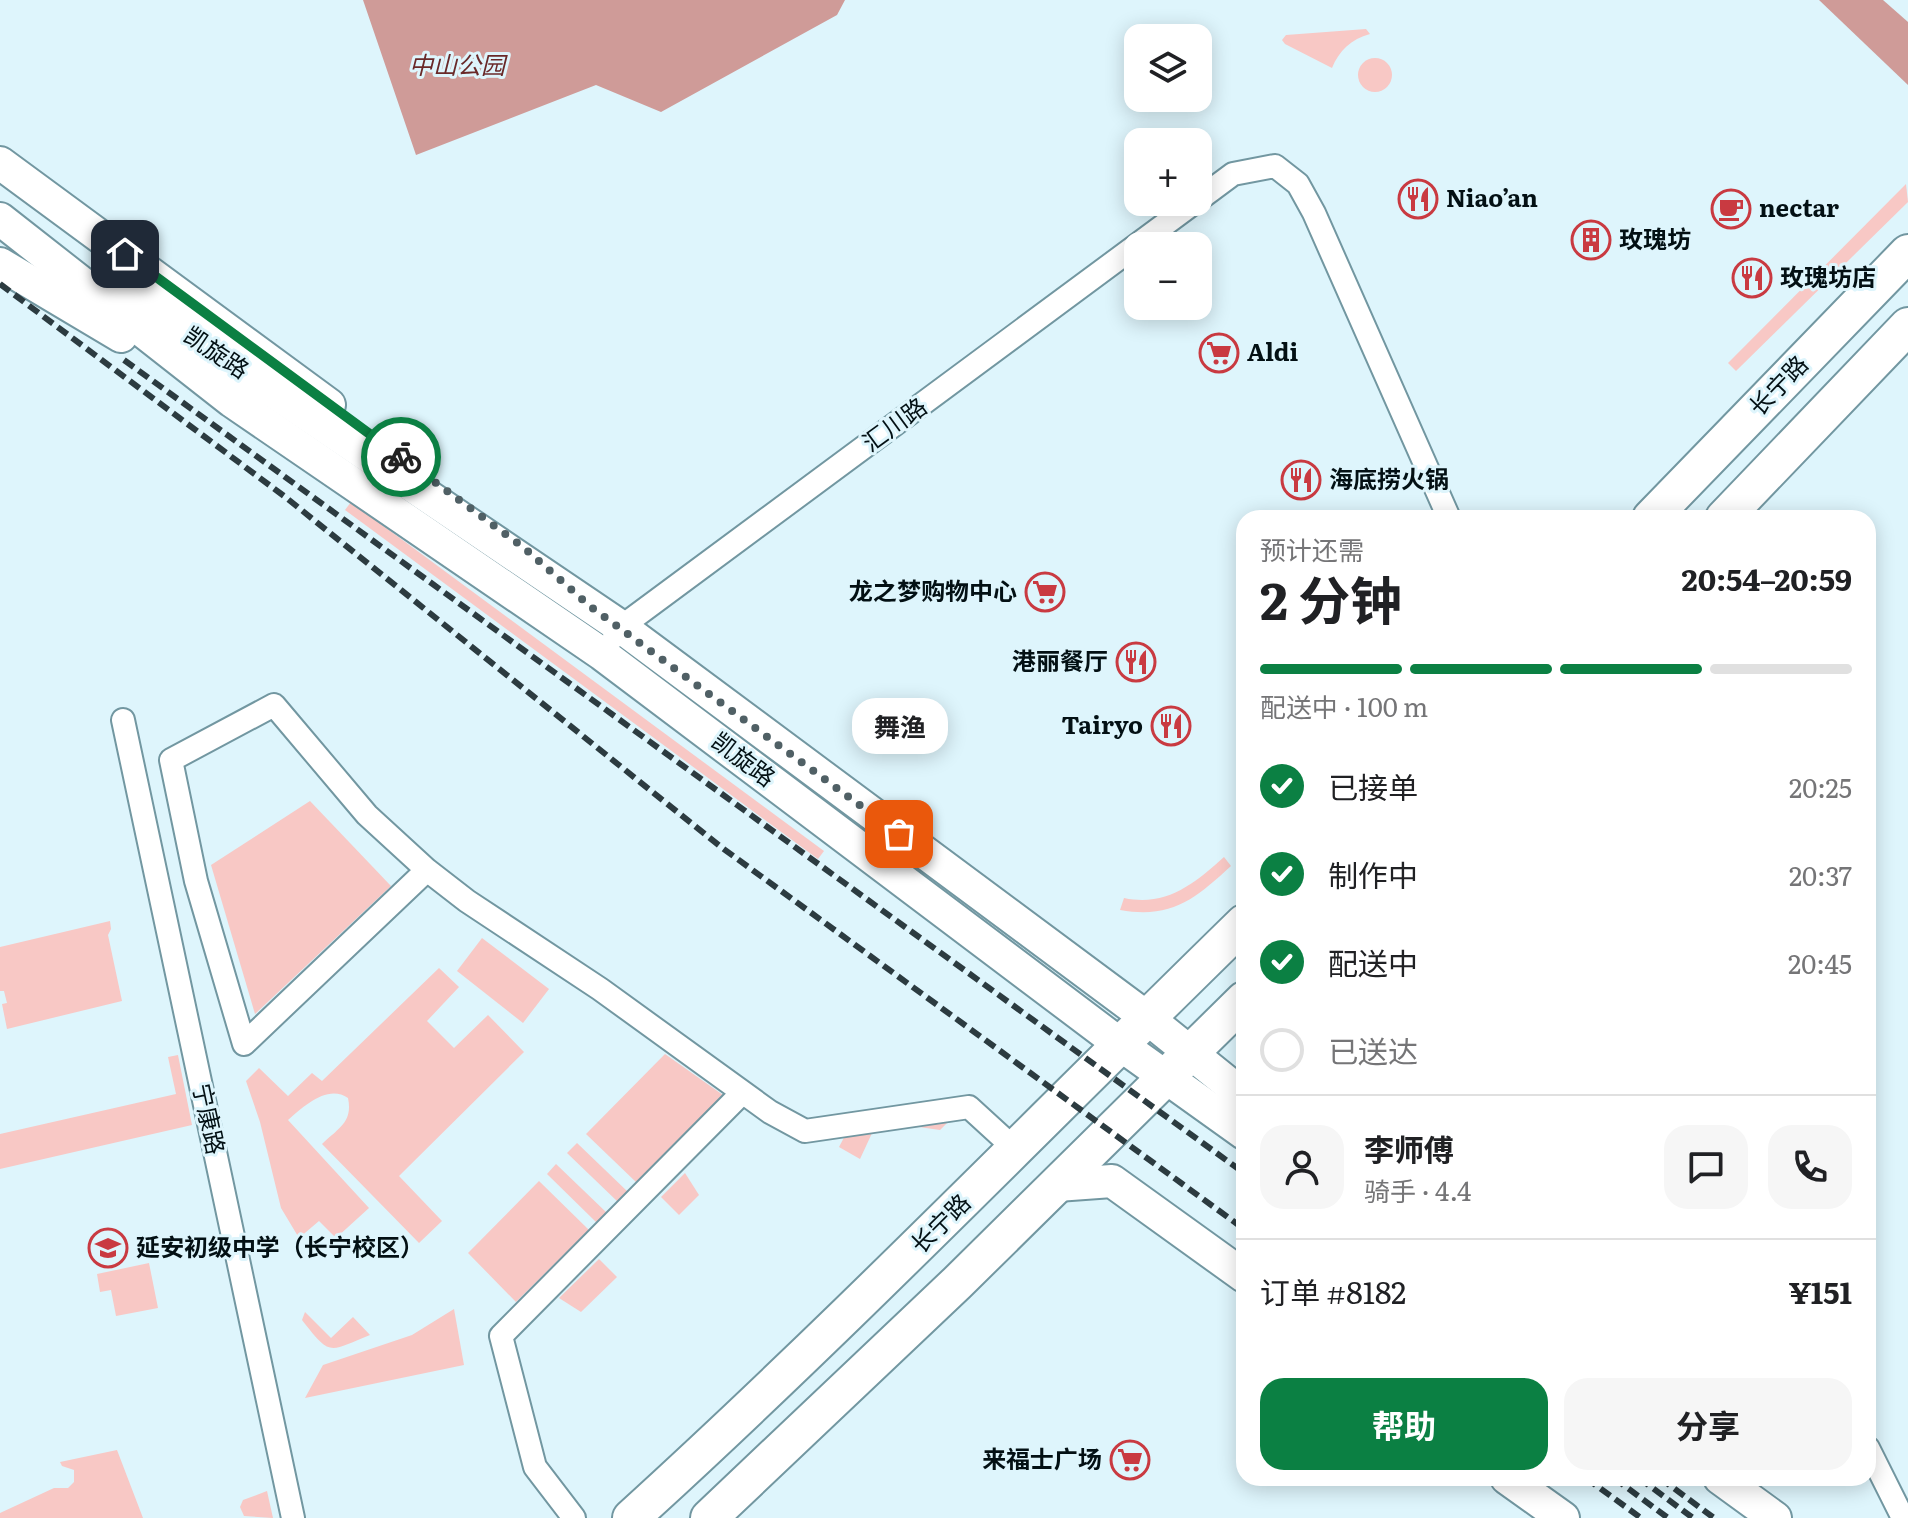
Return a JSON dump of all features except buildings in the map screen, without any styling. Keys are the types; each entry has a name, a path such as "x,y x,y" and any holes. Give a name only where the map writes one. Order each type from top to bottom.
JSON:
{"main road":[{"name":"长宁路","path":"1659,510 1908,253"},
{"path":"1732,510 1908,326"},
{"name":"长宁路","path":"631,1518 907,1258 1236,931"},
{"path":"709,1518 957,1283 1236,1008"}],"street":[{"name":"凯旋路","path":"0,163 523,547 591,607"},
{"name":"汇川路","path":"1212,190 1233,174 1275,166 1298,184 1314,213 1445,510"},
{"name":"凯旋路","path":"0,206 621,627 1146,1017 1236,1089"},
{"name":"汇川路","path":"602,654 621,627 1177,216"},
{"name":"凯旋路","path":"0,219 232,401 602,654 1121,1045 1236,1127"},
{"name":"凯旋路","path":"0,264 232,401"},
{"path":"427,870 244,1044 196,881 171,760 274,705 367,815 427,870 478,909 600,989 742,1093 805,1131 969,1107 1016,1150"},
{"name":"宁康路","path":"123,720 293,1518"},
{"path":"574,1518 535,1467 501,1336 742,1093"},
{"path":"1057,1185 1112,1181 1236,1270"},
{"path":"1876,1464 1903,1518"},
{"path":"1518,1486 1563,1518"},
{"path":"1706,1486 1748,1518"},
{"path":"1731,1486 1775,1518"}],"shaded area":[{"path":"1366,29 1370,34 1346,46 1332,68 1282,40 1286,35"},
{"path":"1375,58 1387,63 1392,75 1387,87 1375,92 1363,87 1358,75 1363,63"},
{"path":"1906,184 1908,202 1736,371 1728,363"},
{"path":"351,502 824,851 818,859 345,510"},
{"path":"310,801 391,886 255,1014 211,865"},
{"path":"1224,857 1231,866 1182,904 1154,912 1120,910 1124,898 1153,899 1178,891"},
{"path":"110,921 108,935 122,1001 7,1029 2,1004 7,1003 4,991 0,991 0,947"},
{"path":"482,938 549,989 523,1023 457,971"},
{"path":"439,968 459,987 427,1021 454,1048 488,1015 524,1052 399,1176 442,1221 419,1243 322,1144 343,1124 348,1113 348,1098 332,1094 316,1098 288,1120 369,1208 336,1238 319,1221 299,1238 281,1208 260,1122 246,1081 259,1068 288,1096 312,1073 322,1081"},
{"path":"665,1054 723,1095 637,1183 586,1134"},
{"path":"178,1055 192,1125 0,1169 0,1134 176,1094 168,1057"},
{"path":"951,1119 940,1130 919,1127 873,1131 860,1159 839,1147 848,1130"},
{"path":"577,1143 628,1192 618,1202 567,1153"},
{"path":"556,1164 607,1213 597,1223 547,1174"},
{"path":"685,1173 699,1195 679,1215 661,1197"},
{"path":"539,1181 589,1230 516,1302 468,1253"},
{"path":"599,1259 617,1277 581,1312 559,1298"},
{"path":"149,1263 158,1308 116,1316 111,1290 100,1292 97,1274"},
{"path":"454,1309 464,1365 305,1398 323,1365 412,1335"},
{"path":"305,1312 331,1338 353,1317 370,1335 331,1348 319,1340 302,1320"},
{"path":"117,1450 143,1518 0,1518 0,1513 54,1488 68,1488 74,1482 74,1470 62,1466 60,1462"},
{"path":"267,1491 273,1518 244,1516 240,1507 243,1500"}],"green space":[{"name":"中山公园","path":"363,0 845,0 837,15 661,112 596,85 416,155"},
{"path":"1819,0 1883,0 1908,22 1908,85"}],"railway":[{"path":"0,284 284,496 721,847 1236,1223"},
{"path":"124,360 1236,1167"},
{"path":"1597,1486 1641,1518"},
{"path":"1625,1486 1668,1518"},
{"path":"1650,1486 1693,1518"},
{"path":"1671,1486 1714,1518"}],"way so far":[{"path":"401,457 523,547 591,607 899,834"}],"place":[{"name":"Niao’an","path":"1418,199"},
{"name":"nectar","path":"1731,209"},
{"name":"玫瑰坊","path":"1591,240"},
{"name":"玫瑰坊店","path":"1752,278"},
{"name":"Aldi","path":"1219,353"},
{"name":"海底捞火锅","path":"1301,480"},
{"name":"龙之梦购物中心","path":"1045,592"},
{"name":"港丽餐厅","path":"1136,662"},
{"name":"Tairyo","path":"1171,726"},
{"name":"舞渔","path":"899,834"},
{"name":"延安初级中学（长宁校区）","path":"108,1248"},
{"name":"来福士广场","path":"1130,1460"}],"route":[{"path":"125,254 401,457"}]}
